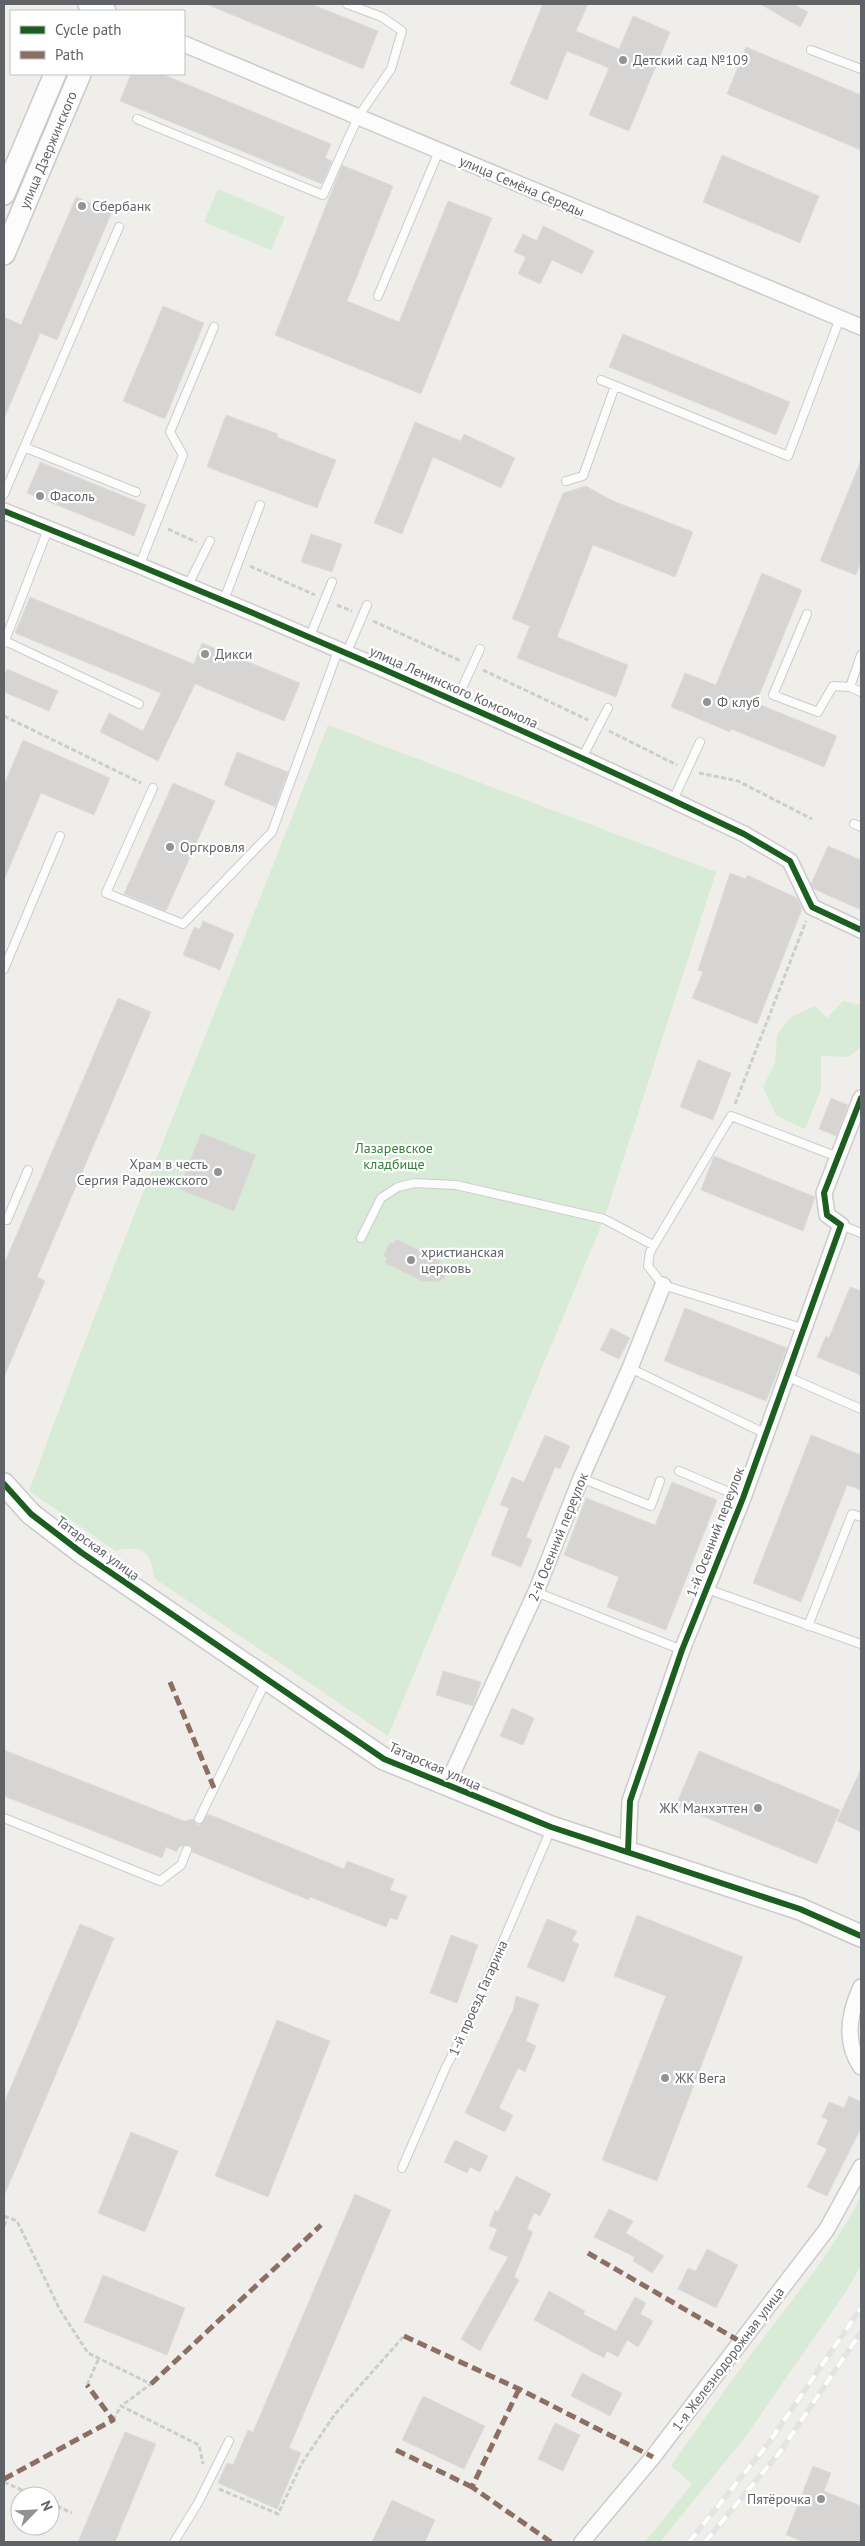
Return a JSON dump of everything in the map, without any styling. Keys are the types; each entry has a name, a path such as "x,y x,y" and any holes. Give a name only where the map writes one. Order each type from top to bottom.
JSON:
{"street":[{"path":"89,4 104,10"},
{"name":"улица Семёна Середы","path":"185,44 861,327"},
{"name":"улица Дзержинского","path":"4,194 55,75"},
{"name":"улица Дзержинского","path":"4,254 80,75"},
{"name":"улица Ленинского Комсомола","path":"4,511 140,564 343,650 582,758 744,834 790,861 812,907"},
{"path":"812,907 861,930"},
{"path":"841,1225 827,1215 824,1193 861,1098"},
{"name":"1-й Осенний переулок","path":"628,1851 630,1801 682,1650 743,1498 841,1225"},
{"name":"2-й Осенний переулок","path":"446,1786 536,1592 581,1478 630,1368 663,1286"},
{"name":"Татарская улица","path":"4,1484 31,1514 82,1553 384,1759 446,1786 551,1827 800,1909 858,1931"},
{"path":"861,1987 854,2003 849,2026 854,2056 861,2067"},
{"name":"1-я Железнодорожная улица","path":"582,2542 653,2457 827,2229 861,2167"}],"lane":[{"path":"137,119 323,195 358,117 391,69 402,31 382,17 348,4"},
{"path":"811,50 861,69"},
{"path":"378,296 439,151"},
{"path":"4,494 119,227"},
{"path":"601,380 788,456 840,318"},
{"path":"140,564 183,455 170,432 214,327"},
{"path":"566,482 583,476 616,386"},
{"path":"24,447 136,492"},
{"path":"224,600 260,505"},
{"path":"48,529 4,642 139,704"},
{"path":"188,585 210,541"},
{"path":"310,636 332,582"},
{"path":"153,788 106,893 183,924 272,832 343,650 367,604"},
{"path":"807,614 773,695 818,712 833,686 850,687 861,692"},
{"path":"456,701 480,649"},
{"path":"850,687 861,655"},
{"path":"582,758 608,708"},
{"path":"673,800 700,742"},
{"path":"4,969 60,836"},
{"path":"804,1329 663,1286 648,1266 653,1245 730,1116 838,1157"},
{"path":"4,1219 7,1220 28,1170"},
{"path":"361,1238 381,1198 398,1187 415,1183 456,1185 604,1219 653,1245"},
{"path":"841,1225 861,1233"},
{"path":"630,1368 766,1434"},
{"path":"788,1377 861,1409"},
{"path":"679,1471 743,1498"},
{"path":"581,1478 651,1506 660,1481"},
{"path":"808,1626 852,1514 861,1517"},
{"path":"707,1589 861,1644"},
{"path":"536,1592 682,1650"},
{"path":"199,1819 267,1680"},
{"path":"4,1818 160,1881 181,1865 187,1850"},
{"name":"1-й проезд Гагарина","path":"402,2168 446,2067 465,2030 551,1827"},
{"path":"174,2542 208,2484 229,2441"}],"path":[{"path":"4,716 153,788"},
{"path":"730,1116 812,907"},
{"path":"4,2226 5,2217 17,2221 60,2310 88,2354 151,2384 121,2406 113,2420"},
{"path":"121,2406 199,2445 208,2484 278,2514 302,2463 335,2414 404,2336"},
{"path":"86,2385 99,2358"},
{"path":"60,2508 72,2513"}],"green space":[{"path":"218,189 285,217 271,250 204,222"},
{"name":"Лазаревское кладбище","path":"328,725 716,872 604,1219 388,1736 154,1578 151,1562 144,1552 133,1549 116,1551 29,1491 101,1299"},
{"path":"843,1001 861,1005 861,1047 849,1057 821,1056 821,1089 805,1129 776,1115 763,1087 775,1063 777,1035 790,1018 815,1006 827,1018"},
{"path":"861,2196 861,2265 847,2290 746,2436 660,2542 645,2542 692,2484 671,2466 742,2366 817,2267 841,2232"}],"building":[{"path":"206,4 311,4 378,31 363,69"},
{"name":"Детский сад №109","path":"543,4 588,4 576,31 619,49 633,16 670,32 629,131 589,115 609,68 567,51 547,100 510,84"},
{"path":"760,4 793,4 808,12 800,27"},
{"path":"746,47 861,95 861,150 727,94"},
{"path":"131,75 164,75 331,144 325,158 332,161 322,184 120,101"},
{"path":"722,155 819,196 800,243 703,202"},
{"path":"342,165 393,186 347,301 399,322 448,201 492,218 421,394 275,335"},
{"path":"76,197 112,212 57,340 40,333 4,419 4,317 21,325"},
{"path":"543,226 594,251 582,274 552,260 540,284 518,274 526,257 514,252 523,234 537,241"},
{"path":"163,306 204,323 165,419 123,401"},
{"path":"623,334 790,402 776,435 609,367"},
{"path":"226,415 278,434 277,437 336,460 317,508 207,467"},
{"path":"415,422 461,441 464,434 515,458 501,488 433,457 402,534 374,523"},
{"path":"861,460 861,562 856,575 820,561"},
{"path":"40,462 146,505 134,536 27,493"},
{"path":"586,486 611,500 693,532 675,577 593,545 557,637 628,665 616,697 517,658 530,626 512,619 563,493"},
{"path":"311,534 342,544 332,572 301,562"},
{"path":"762,573 802,590 756,703 837,736 824,767 731,729 730,732 671,707 685,673 716,685"},
{"path":"30,597 194,664 202,643 300,683 284,721 195,684 158,761 100,732 109,713 143,731 161,693 15,633"},
{"path":"7,669 58,691 49,711 4,692 4,677"},
{"path":"23,740 110,778 94,815 41,793 4,880 4,785"},
{"path":"237,752 288,772 275,807 224,785"},
{"name":"Оргкровля","path":"173,783 215,801 166,911 124,894"},
{"path":"828,846 861,860 861,910 814,889 811,884"},
{"path":"730,873 746,879 747,875 797,898 802,909 757,1024 692,998 703,972 698,970"},
{"path":"203,921 234,934 220,970 183,955 194,927 200,929"},
{"path":"118,998 151,1012 37,1277 45,1281 4,1377 4,1264"},
{"path":"698,1060 731,1073 713,1120 680,1107"},
{"path":"831,1098 848,1105 836,1136 819,1129"},
{"name":"Храм в честь Сергия Радонежского","path":"201,1133 256,1155 234,1211 179,1189"},
{"path":"714,1156 815,1197 803,1231 701,1190"},
{"name":"христианская церковь","path":"396,1239 436,1258 445,1268 445,1277 439,1282 422,1281 385,1263 387,1258 383,1256 390,1242 394,1244"},
{"path":"850,1287 861,1291 861,1375 817,1357 826,1336 829,1338"},
{"path":"685,1308 787,1348 766,1401 664,1361"},
{"path":"611,1328 630,1338 619,1359 600,1350"},
{"path":"545,1435 570,1446 560,1469 555,1467 526,1537 532,1540 521,1567 491,1555 509,1508 500,1505 512,1477 524,1482"},
{"path":"811,1435 861,1455 861,1490 847,1485 801,1602 753,1583"},
{"path":"672,1482 717,1500 666,1630 607,1607 619,1577 564,1555 586,1498 655,1525"},
{"path":"443,1671 481,1682 473,1706 436,1695"},
{"path":"512,1708 534,1718 523,1745 500,1736"},
{"path":"4,1750 184,1821 193,1819 196,1824 200,1825 208,1814 344,1869 347,1861 394,1879 390,1890 407,1896 397,1920 390,1918 386,1927 310,1897 309,1900 192,1852 192,1847 189,1845 179,1847 177,1852 166,1847 162,1858 4,1796"},
{"name":"ЖК Манхэттен","path":"699,1751 840,1810 817,1864 676,1805"},
{"path":"861,1769 861,1832 837,1821"},
{"name":"ЖК Вега","path":"637,1915 743,1957 657,2181 602,2160 666,1996 614,1976"},
{"path":"547,1919 577,1931 572,1941 579,1944 564,1982 527,1967"},
{"path":"80,1924 114,1938 4,2196 4,2103"},
{"path":"451,1935 478,1945 457,2003 430,1993"},
{"path":"516,1996 539,2004 526,2041 536,2046 525,2072 518,2068 499,2108 513,2115 505,2132 465,2113 513,2010"},
{"path":"277,2020 330,2041 268,2197 215,2176"},
{"path":"849,2096 861,2102 861,2128 827,2196 807,2187 827,2149 817,2144 828,2120 822,2117 829,2102 844,2108"},
{"path":"131,2132 178,2151 145,2232 98,2213"},
{"path":"455,2140 488,2156 480,2172 470,2167 467,2173 444,2162"},
{"path":"516,2176 551,2194 540,2216 534,2213 527,2229 533,2232 514,2277 519,2280 480,2351 461,2339 508,2257 489,2249 497,2229 489,2226 495,2210 498,2212"},
{"path":"355,2194 391,2210 289,2448 301,2453 277,2509 218,2483 227,2463 233,2465 248,2430 253,2432"},
{"path":"609,2209 633,2221 626,2233 664,2256 652,2273 633,2261 635,2257 594,2237"},
{"path":"707,2249 738,2265 716,2308 678,2289 688,2268 696,2271"},
{"path":"103,2275 185,2308 167,2355 84,2322"},
{"path":"549,2291 585,2311 583,2314 616,2331 635,2297 646,2303 640,2314 653,2321 638,2347 627,2340 618,2357 607,2351 604,2358 534,2320"},
{"path":"582,2373 622,2393 610,2416 571,2396"},
{"path":"423,2396 485,2426 464,2469 402,2440"},
{"path":"555,2423 580,2435 563,2471 538,2459"},
{"path":"125,2432 156,2444 115,2542 78,2542"},
{"name":"Пятёрочка","path":"813,2466 831,2473 824,2491 861,2506 861,2542 805,2542 786,2535"},
{"path":"392,2500 435,2520 425,2542 372,2542"}],"railway":[{"path":"689,2542 768,2444 861,2308"},
{"path":"705,2542 780,2452 861,2332"}],"marked path":[{"path":"170,1682 214,1788"},
{"path":"151,2384 321,2225"},
{"path":"588,2253 741,2342"},
{"path":"404,2336 519,2389 653,2457"},
{"path":"4,2479 113,2420 87,2385"},
{"path":"519,2389 472,2487 551,2542"},
{"path":"396,2450 472,2487"}],"cycle path":[{"path":"4,511 191,587 377,666 744,834 790,861 812,907 861,930"},
{"path":"628,1851 630,1801 682,1650 743,1498 841,1225 827,1215 824,1193 861,1098"},
{"path":"4,1484 31,1514 82,1553 384,1759 551,1827 800,1909 861,1936"}],"place":[{"name":"Детский сад №109","path":"623,60"},
{"name":"Сбербанк","path":"82,206"},
{"name":"Фасоль","path":"40,496"},
{"name":"Дикси","path":"205,654"},
{"name":"Ф клуб","path":"707,702"},
{"name":"Оргкровля","path":"170,847"},
{"name":"Храм в честь Сергия Радонежского","path":"218,1172"},
{"name":"христианская церковь","path":"411,1260"},
{"name":"ЖК Манхэттен","path":"758,1808"},
{"name":"ЖК Вега","path":"665,2078"},
{"name":"Пятёрочка","path":"821,2499"}]}
